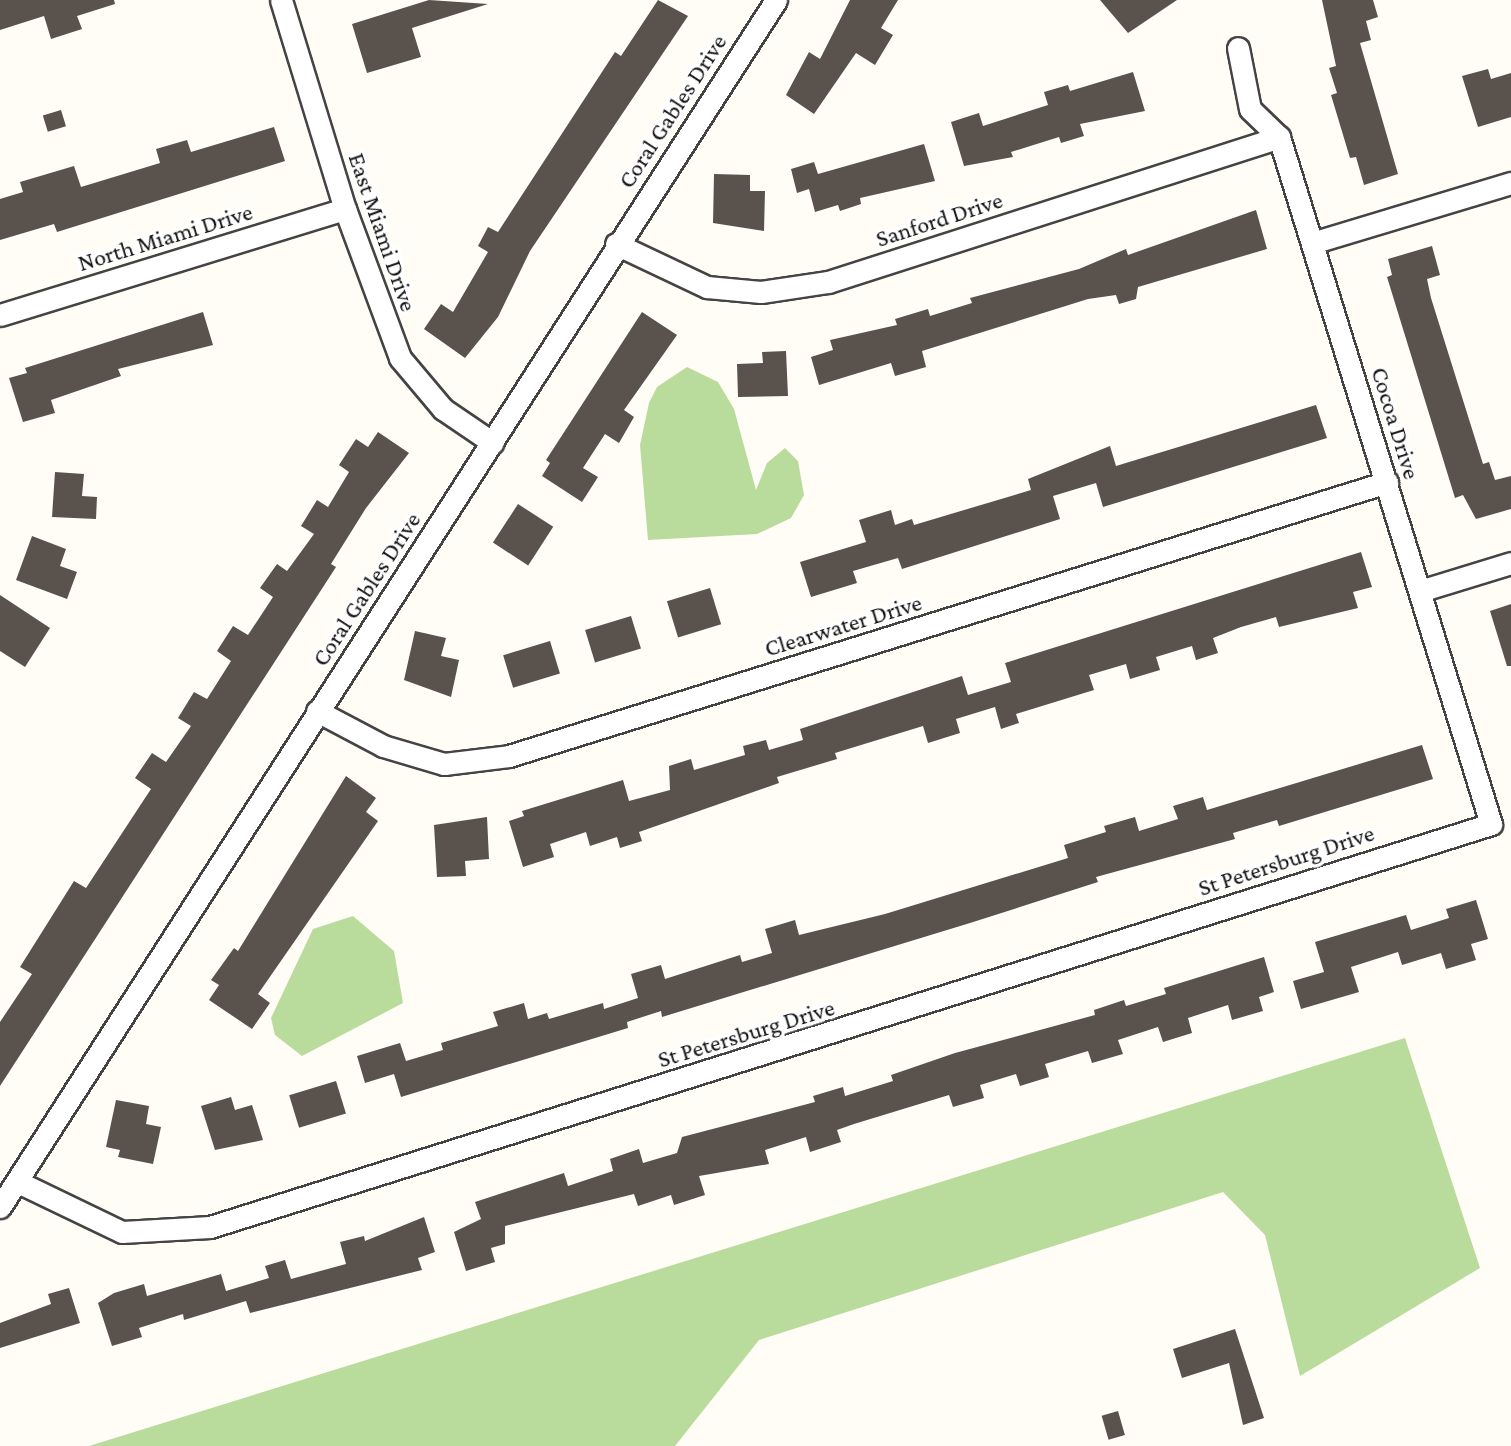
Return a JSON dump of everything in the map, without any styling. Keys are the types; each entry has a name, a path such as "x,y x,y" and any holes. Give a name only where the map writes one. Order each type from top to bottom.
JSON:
{"street":[{"name":"East Miami Drive","path":"281,0 345,209 400,358 443,409 493,443"},
{"name":"Coral Gables Drive","path":"0,1207 317,711 493,443 616,244 776,0"},
{"name":"Cocoa Drive","path":"1238,48 1250,109 1279,137 1491,824"},
{"name":"Sanford Drive","path":"616,244 707,287 761,292 828,282 1279,137"},
{"path":"1312,243 1511,183"},
{"name":"North Miami Drive","path":"0,315 345,209"},
{"name":"Clearwater Drive","path":"317,711 383,746 444,764 509,756 1387,482"},
{"path":"1420,591 1511,563"},
{"name":"St Petersburg Drive","path":"18,1182 122,1232 210,1227 1491,824"}],"green space":[{"path":"687,367 718,382 734,409 756,490 767,463 785,448 798,461 804,495 791,518 757,534 648,540 640,445 649,403 657,387"},
{"path":"353,916 394,951 403,1003 302,1056 275,1035 271,1018 313,929"},
{"path":"1405,1038 1480,1268 1300,1376 1265,1235 1223,1192 759,1340 675,1446 89,1446"}],"building":[{"path":"0,0 114,0 115,4 77,16 82,29 51,39 44,16 0,30"},
{"path":"429,0 488,4 412,28 421,57 367,73 352,24"},
{"path":"658,0 688,16 530,251 498,317 465,358 424,329 441,304 453,312 488,252 478,246 488,227 498,232 615,52 621,56"},
{"path":"850,0 898,0 881,28 893,35 875,65 856,53 814,114 786,95 809,52 820,59"},
{"path":"1100,0 1177,0 1128,33"},
{"path":"1322,0 1373,0 1378,17 1366,21 1371,40 1360,43 1398,174 1364,185 1356,157 1350,158 1331,95 1337,93 1329,68 1336,66"},
{"path":"1488,69 1491,79 1511,73 1511,117 1478,127 1462,76"},
{"path":"1133,72 1145,111 1080,124 1084,136 1061,143 1059,137 1011,152 1013,157 964,166 951,122 979,113 983,126 1048,105 1044,92 1068,85 1070,91"},
{"path":"61,110 66,126 48,132 43,116"},
{"path":"274,127 285,161 57,232 54,224 0,240 0,199 23,192 20,182 74,166 81,187 160,163 156,149 187,140 191,152"},
{"path":"924,144 935,181 860,198 861,204 840,211 838,205 815,212 809,189 797,193 791,169 814,162 818,174"},
{"path":"714,174 750,175 750,191 765,191 764,231 713,223"},
{"path":"1256,210 1267,249 1138,287 1136,299 1119,304 1116,295 1088,299 922,351 926,367 895,376 891,363 819,385 811,357 833,350 830,340 897,325 895,319 928,309 930,316 972,303 970,298 1079,269 1126,249 1128,255"},
{"path":"1432,246 1440,275 1427,279 1431,298 1483,464 1489,462 1495,480 1511,476 1511,509 1476,519 1463,495 1455,498 1387,277 1392,275 1388,259"},
{"path":"203,312 213,345 118,369 121,376 51,400 55,413 23,422 9,378 27,373 25,368"},
{"path":"642,312 677,335 624,410 634,417 619,443 605,434 583,468 598,477 582,502 542,476 550,463 546,460"},
{"path":"786,351 788,396 738,397 737,364 763,363 762,352"},
{"path":"1316,405 1327,438 1103,507 1096,483 1053,496 1060,519 902,569 898,558 853,571 857,583 811,597 800,562 866,542 859,520 891,510 895,525 912,519 914,525 1031,490 1028,479 1110,446 1116,466"},
{"path":"378,432 409,453 366,508 331,564 336,567 0,1086 0,1022 32,974 20,967 74,881 86,888 151,789 135,778 152,753 166,762 191,726 178,718 194,692 207,699 231,661 217,651 233,626 248,635 273,597 260,588 277,564 287,571 314,534 301,526 317,500 328,507 349,472 339,465 356,439 368,447"},
{"path":"55,472 84,474 82,496 97,497 96,519 52,517"},
{"path":"518,504 553,527 528,565 493,543"},
{"path":"32,536 66,549 60,566 77,572 67,599 16,580"},
{"path":"1361,552 1372,587 1353,592 1358,608 1279,627 1276,617 1241,627 1213,638 1218,653 1196,660 1192,646 1156,657 1160,670 1130,679 1126,664 1089,675 1094,690 1016,714 1019,723 1001,729 995,707 956,719 960,733 928,743 923,726 835,753 837,759 777,777 779,783 639,832 642,841 620,848 617,837 590,846 586,832 550,844 554,857 523,867 509,821 524,816 522,811 623,780 629,801 670,790 669,766 691,759 694,770 745,755 743,746 766,740 769,750 803,740 800,729 962,676 968,695 1011,682 1005,663"},
{"path":"710,588 721,624 678,637 667,601"},
{"path":"0,595 50,628 25,667 0,651"},
{"path":"1511,604 1511,666 1507,666 1490,611"},
{"path":"631,616 641,649 595,663 585,630"},
{"path":"415,631 446,638 441,656 459,660 451,697 404,680"},
{"path":"550,641 560,674 513,688 503,655"},
{"path":"1422,745 1433,779 1279,826 1277,820 1233,833 1235,839 1096,877 1098,882 662,1017 661,1011 627,1022 628,1028 401,1097 394,1074 365,1083 357,1056 400,1043 406,1061 443,1050 441,1043 498,1026 493,1012 524,1003 528,1019 547,1013 549,1019 603,1003 604,1009 638,998 631,974 661,965 665,979 740,955 742,962 772,953 765,929 795,920 799,935 885,914 1068,858 1064,845 1106,832 1104,826 1135,817 1139,831 1178,819 1173,806 1203,797 1207,810"},
{"path":"346,776 376,798 366,812 378,821 258,994 270,1003 252,1029 209,1000 219,985 211,980 234,948 238,951"},
{"path":"487,817 489,859 465,861 466,876 437,877 434,825"},
{"path":"1476,900 1488,939 1471,944 1476,960 1446,969 1441,953 1402,965 1398,952 1351,967 1359,992 1301,1009 1293,981 1324,972 1315,942 1406,915 1411,930 1449,918 1446,909"},
{"path":"1264,957 1274,992 1259,997 1263,1011 1232,1020 1228,1005 1188,1018 1192,1033 1163,1042 1158,1027 1118,1040 1123,1054 1092,1063 1088,1051 1045,1064 1049,1077 1020,1086 1016,1074 980,1085 984,1098 953,1107 949,1095 854,1124 837,1130 841,1142 810,1152 806,1137 765,1150 769,1164 699,1176 705,1195 674,1205 671,1195 638,1206 634,1194 505,1226 505,1244 491,1248 495,1262 466,1271 454,1232 481,1219 475,1202 564,1173 568,1186 613,1171 610,1159 639,1149 643,1163 677,1153 682,1137 815,1102 813,1096 843,1087 845,1096 893,1081 891,1075 955,1053 1095,1015 1094,1010 1124,1000 1126,1006 1166,994 1164,988"},
{"path":"336,1081 346,1114 299,1128 289,1095"},
{"path":"231,1097 235,1110 252,1105 263,1140 215,1150 201,1106"},
{"path":"116,1100 149,1106 146,1124 161,1127 153,1164 118,1157 120,1150 106,1147"},
{"path":"424,1217 435,1252 418,1258 422,1270 250,1313 246,1301 184,1320 183,1314 139,1328 142,1337 112,1346 98,1303 114,1293 144,1284 147,1296 221,1274 226,1291 269,1278 265,1266 285,1260 291,1279 346,1264 340,1242 364,1236 365,1241"},
{"path":"69,1288 80,1323 0,1348 0,1323 51,1304 48,1294"},
{"path":"1235,1329 1264,1418 1243,1425 1229,1363 1182,1378 1173,1349"},
{"path":"1118,1411 1125,1435 1109,1440 1102,1416"}]}
